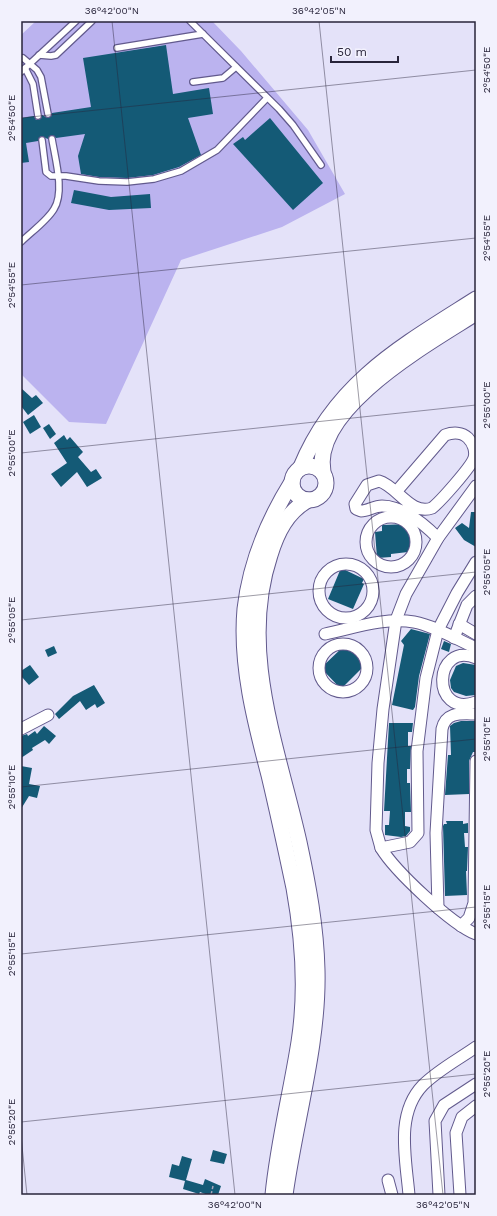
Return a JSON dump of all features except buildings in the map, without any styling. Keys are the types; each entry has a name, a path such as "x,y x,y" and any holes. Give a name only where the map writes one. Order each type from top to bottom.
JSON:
{"main road":[{"path":"272,1195 279,1147 299,1042 302,1016 303,964 299,919 294,888 252,700 245,654 244,623 248,591 260,549 277,508 292,482 296,471 301,467 313,440 325,420 339,402 366,374 396,350 476,299"},
{"path":"285,1195 312,1040 317,1000 316,944 313,916 301,853 269,726 259,655 258,627 264,574 281,526 290,514 308,500 317,498 325,490 326,479 323,472 322,459 324,446 334,427 351,405 374,383 405,358 476,313"},
{"path":"301,467 313,465 323,472"},
{"path":"292,482 292,487 298,496 308,500"}],"street":[{"path":"396,492 445,435 450,433 460,433 469,439 474,454 471,464 432,508 425,510 418,509 383,482 370,483 356,500 355,507 361,512 376,506 393,508 418,521 438,538"},
{"path":"476,486 438,538 406,594 396,620 383,709 376,824 377,836 381,848 390,861 438,908 461,926 476,934"},
{"path":"388,516 397,517 406,521 413,528 416,537 416,546 413,555 402,565 393,567 383,566 375,561 369,554 366,544 367,535 371,526 378,520 388,516"},
{"path":"366,574 375,561"},
{"path":"381,848 410,842 418,833 416,776 419,727 426,678 438,630 457,593 476,562"},
{"path":"343,564 358,567 366,574 372,587 371,598 367,607 360,614 351,617 336,616 327,610 320,597 319,587 326,574 334,567 343,564"},
{"path":"454,638 467,605 476,596"},
{"path":"332,646 328,633 336,616"},
{"path":"328,633 396,620 415,622 438,630 476,648"},
{"path":"459,624 476,634"},
{"path":"341,643 350,644 358,649 364,656 367,664 363,682 348,692 338,692 330,688 321,678 319,669 320,660 325,652 332,646 341,643"},
{"path":"476,658 464,656 452,660 443,670 441,679 444,692 454,701 467,704 476,702"},
{"path":"21,729 48,714"},
{"path":"438,908 437,796 442,728 444,721 450,716 457,714 476,714"},
{"path":"461,926 468,918 474,903 476,761"},
{"path":"409,1195 404,1130 410,1106 424,1085 476,1047"},
{"path":"439,1195 434,1127 437,1116 444,1105 476,1084"},
{"path":"460,1195 456,1133 462,1117 476,1106"},
{"path":"388,1180 392,1195"}],"lane":[{"path":"39,55 56,55 92,21"},
{"path":"190,21 293,125 321,165"},
{"path":"25,68 75,22 82,31"},
{"path":"117,48 203,34"},
{"path":"23,58 25,68 33,84 38,116"},
{"path":"193,82 223,78 236,67"},
{"path":"25,68 37,70 41,77 48,114"},
{"path":"42,140 46,172 51,176 68,176 99,181 127,182 154,179 181,170 217,150 228,141 267,98"},
{"path":"21,242 55,208 58,197 58,176 52,139"}],"path":[{"path":"211,1195 213,1186"}],"shaded area":[{"path":"36,21 212,21 241,51 308,130 345,194 282,227 181,260 106,424 69,422 21,374 21,35"}]}
